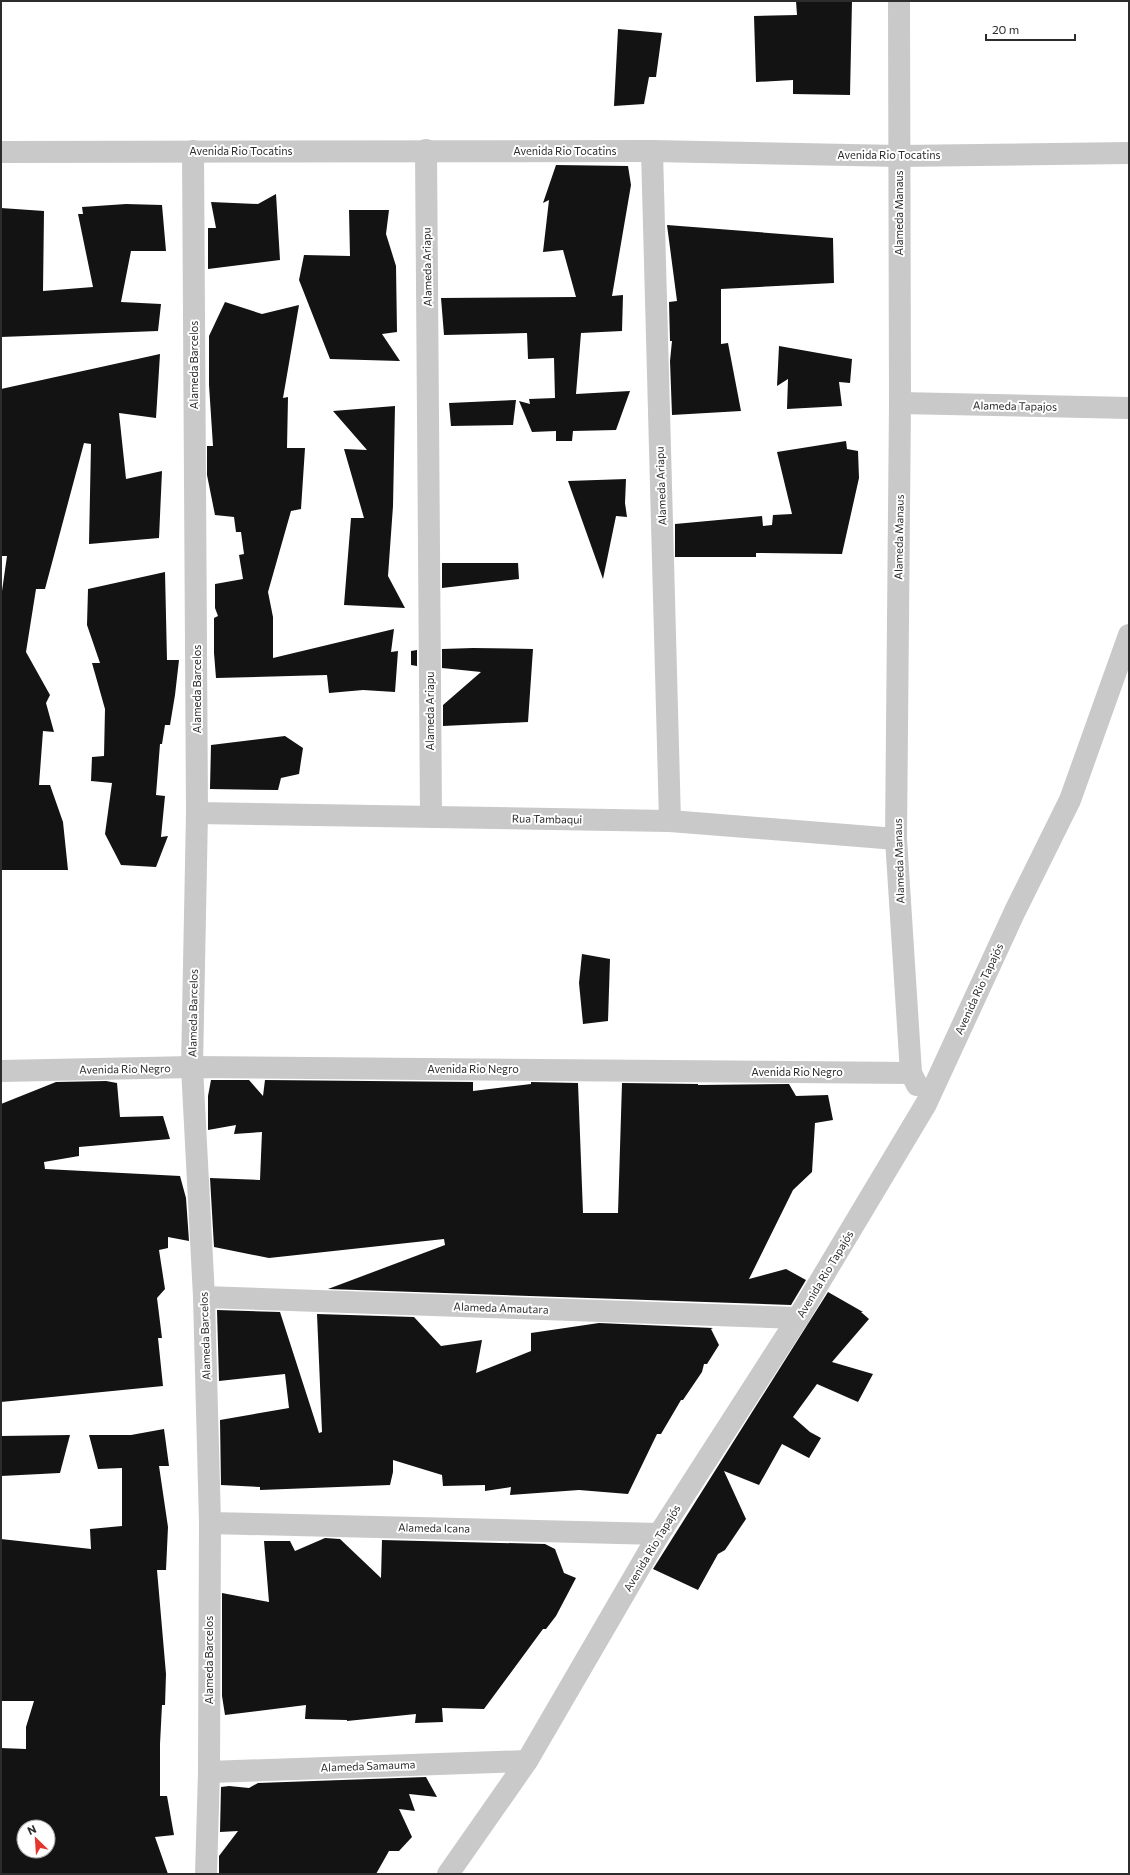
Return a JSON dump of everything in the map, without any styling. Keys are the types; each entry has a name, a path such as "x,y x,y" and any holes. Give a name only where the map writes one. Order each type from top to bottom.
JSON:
{"street":[{"name":"Alameda Manaus","path":"899,1 900,403 896,839 911,1073"},
{"name":"Avenida Rio Tocatins","path":"1,152 426,150 652,151 899,156 1129,153"},
{"name":"Alameda Ariapu","path":"426,150 431,816"},
{"name":"Alameda Barcelos","path":"193,151 198,813 192,1068 204,1297 210,1523 209,1772 206,1874"},
{"name":"Alameda Ariapu","path":"652,151 670,821"},
{"name":"Alameda Tapajos","path":"900,403 1129,408"},
{"name":"Avenida Rio Tapajós","path":"448,1874 527,1761 659,1534 798,1318 926,1104 1015,911 1070,800 1129,635"},
{"name":"Rua Tambaqui","path":"198,813 670,821 896,839"},
{"name":"Avenida Rio Negro","path":"1,1071 192,1068 911,1073"},
{"path":"911,1073 926,1104"},
{"name":"Alameda Amautara","path":"204,1297 798,1318"},
{"name":"Alameda Icana","path":"210,1523 659,1534"},
{"name":"Alameda Samauma","path":"209,1772 527,1761"}],"building":[{"path":"796,1 852,1 850,95 793,94 793,80 756,82 754,16 797,15"},
{"path":"618,29 662,33 656,77 649,77 644,104 614,106"},
{"path":"556,165 628,166 631,185 612,296 623,295 622,331 581,333 576,394 630,391 616,430 573,431 572,441 556,441 556,431 532,432 519,401 530,404 529,399 555,398 554,358 528,359 527,333 444,335 441,298 576,297 563,250 543,252 549,200 543,203"},
{"path":"276,194 280,260 208,269 208,228 216,228 211,202 258,204"},
{"path":"126,204 162,205 166,251 131,251 121,302 161,304 158,331 1,337 1,208 44,211 43,291 93,287 78,214 83,214 82,207"},
{"path":"349,210 389,210 386,234 396,266 397,332 382,334 400,361 330,359 299,280 304,255 350,256"},
{"path":"667,225 833,238 834,283 721,289 721,344 728,343 741,411 672,415 670,361 672,341 670,341 669,302 677,301"},
{"path":"225,302 262,314 299,305 283,398 288,397 287,448 305,448 301,509 291,511 268,592 273,617 273,658 394,629 391,652 398,651 395,692 363,690 329,693 327,675 216,678 214,618 218,616 215,608 215,584 243,579 239,555 244,554 241,532 236,532 234,517 215,515 207,475 207,446 213,446 209,385 209,336"},
{"path":"779,346 852,359 850,383 839,382 842,406 787,409 788,379 777,386"},
{"path":"160,354 156,418 119,413 126,479 162,471 159,538 89,544 91,444 84,443 45,589 36,589 26,652 50,695 46,703 54,732 43,731 39,785 50,785 63,822 68,870 1,870 1,598 7,556 1,556 1,389"},
{"path":"516,400 513,425 451,426 449,403"},
{"path":"395,406 393,506 388,576 405,608 344,605 351,518 364,518 344,449 367,450 333,411"},
{"path":"846,441 847,449 858,451 859,478 842,554 756,553 756,557 675,557 675,524 762,516 763,526 772,525 773,515 792,514 777,452"},
{"path":"626,479 625,503 627,517 616,516 603,579 568,481"},
{"path":"442,563 518,563 519,579 442,588"},
{"path":"165,572 167,660 179,660 170,725 165,725 162,744 160,744 156,795 165,796 161,837 168,836 156,867 121,865 105,834 112,783 91,781 92,757 104,756 105,709 92,663 100,663 87,625 88,589"},
{"path":"442,649 533,649 528,722 443,726 443,705 481,672 442,668"},
{"path":"417,650 417,666 411,665 411,651"},
{"path":"285,736 303,748 299,774 281,778 278,790 210,789 211,745"},
{"path":"582,954 610,959 608,1021 583,1024 579,983"},
{"path":"211,1080 249,1080 263,1096 265,1080 473,1082 473,1091 531,1084 531,1082 578,1083 583,1213 618,1213 622,1083 698,1085 789,1084 796,1096 828,1095 833,1120 815,1123 812,1172 793,1190 749,1279 786,1269 806,1280 791,1305 328,1289 445,1245 444,1239 269,1258 214,1247 210,1178 260,1180 262,1132 234,1134 236,1125 208,1130 208,1096"},
{"path":"106,1081 117,1083 120,1117 163,1116 170,1139 79,1147 79,1156 44,1162 45,1169 180,1176 186,1198 189,1241 168,1237 168,1248 159,1250 165,1289 157,1298 162,1338 158,1338 163,1386 1,1402 1,1104 56,1082"},
{"path":"828,1292 863,1312 861,1312 869,1319 832,1362 873,1374 858,1402 817,1384 793,1417 810,1432 821,1438 809,1458 782,1444 759,1485 724,1471 746,1519 725,1550 718,1554 698,1590 653,1569"},
{"path":"217,1310 280,1312 319,1433 322,1432 317,1314 414,1317 441,1346 482,1340 476,1373 531,1351 531,1333 599,1323 713,1328 711,1329 719,1345 707,1364 704,1364 702,1372 683,1400 681,1400 661,1434 657,1434 628,1494 579,1490 510,1495 511,1487 485,1491 485,1485 443,1486 442,1475 393,1460 393,1472 390,1485 260,1490 260,1487 221,1485 220,1420 289,1408 285,1374 219,1381"},
{"path":"164,1429 169,1466 159,1466 168,1527 166,1570 157,1570 166,1674 165,1705 162,1705 160,1744 160,1796 167,1796 174,1835 155,1837 168,1874 1,1874 1,1748 26,1749 26,1727 34,1701 1,1701 1,1539 91,1549 90,1529 122,1526 122,1468 98,1469 89,1435 131,1435"},
{"path":"70,1435 60,1473 1,1476 1,1436"},
{"path":"325,1538 340,1539 381,1578 382,1540 545,1544 555,1549 564,1573 576,1578 556,1616 546,1629 543,1629 484,1709 442,1708 443,1722 415,1723 416,1714 347,1721 305,1719 306,1705 225,1715 222,1696 222,1593 269,1602 264,1541 290,1541 295,1551"},
{"path":"426,1777 437,1797 409,1794 415,1811 399,1809 412,1837 399,1851 389,1851 376,1874 219,1874 219,1856 238,1831 220,1832 221,1787 229,1786 249,1788 258,1783"}]}
